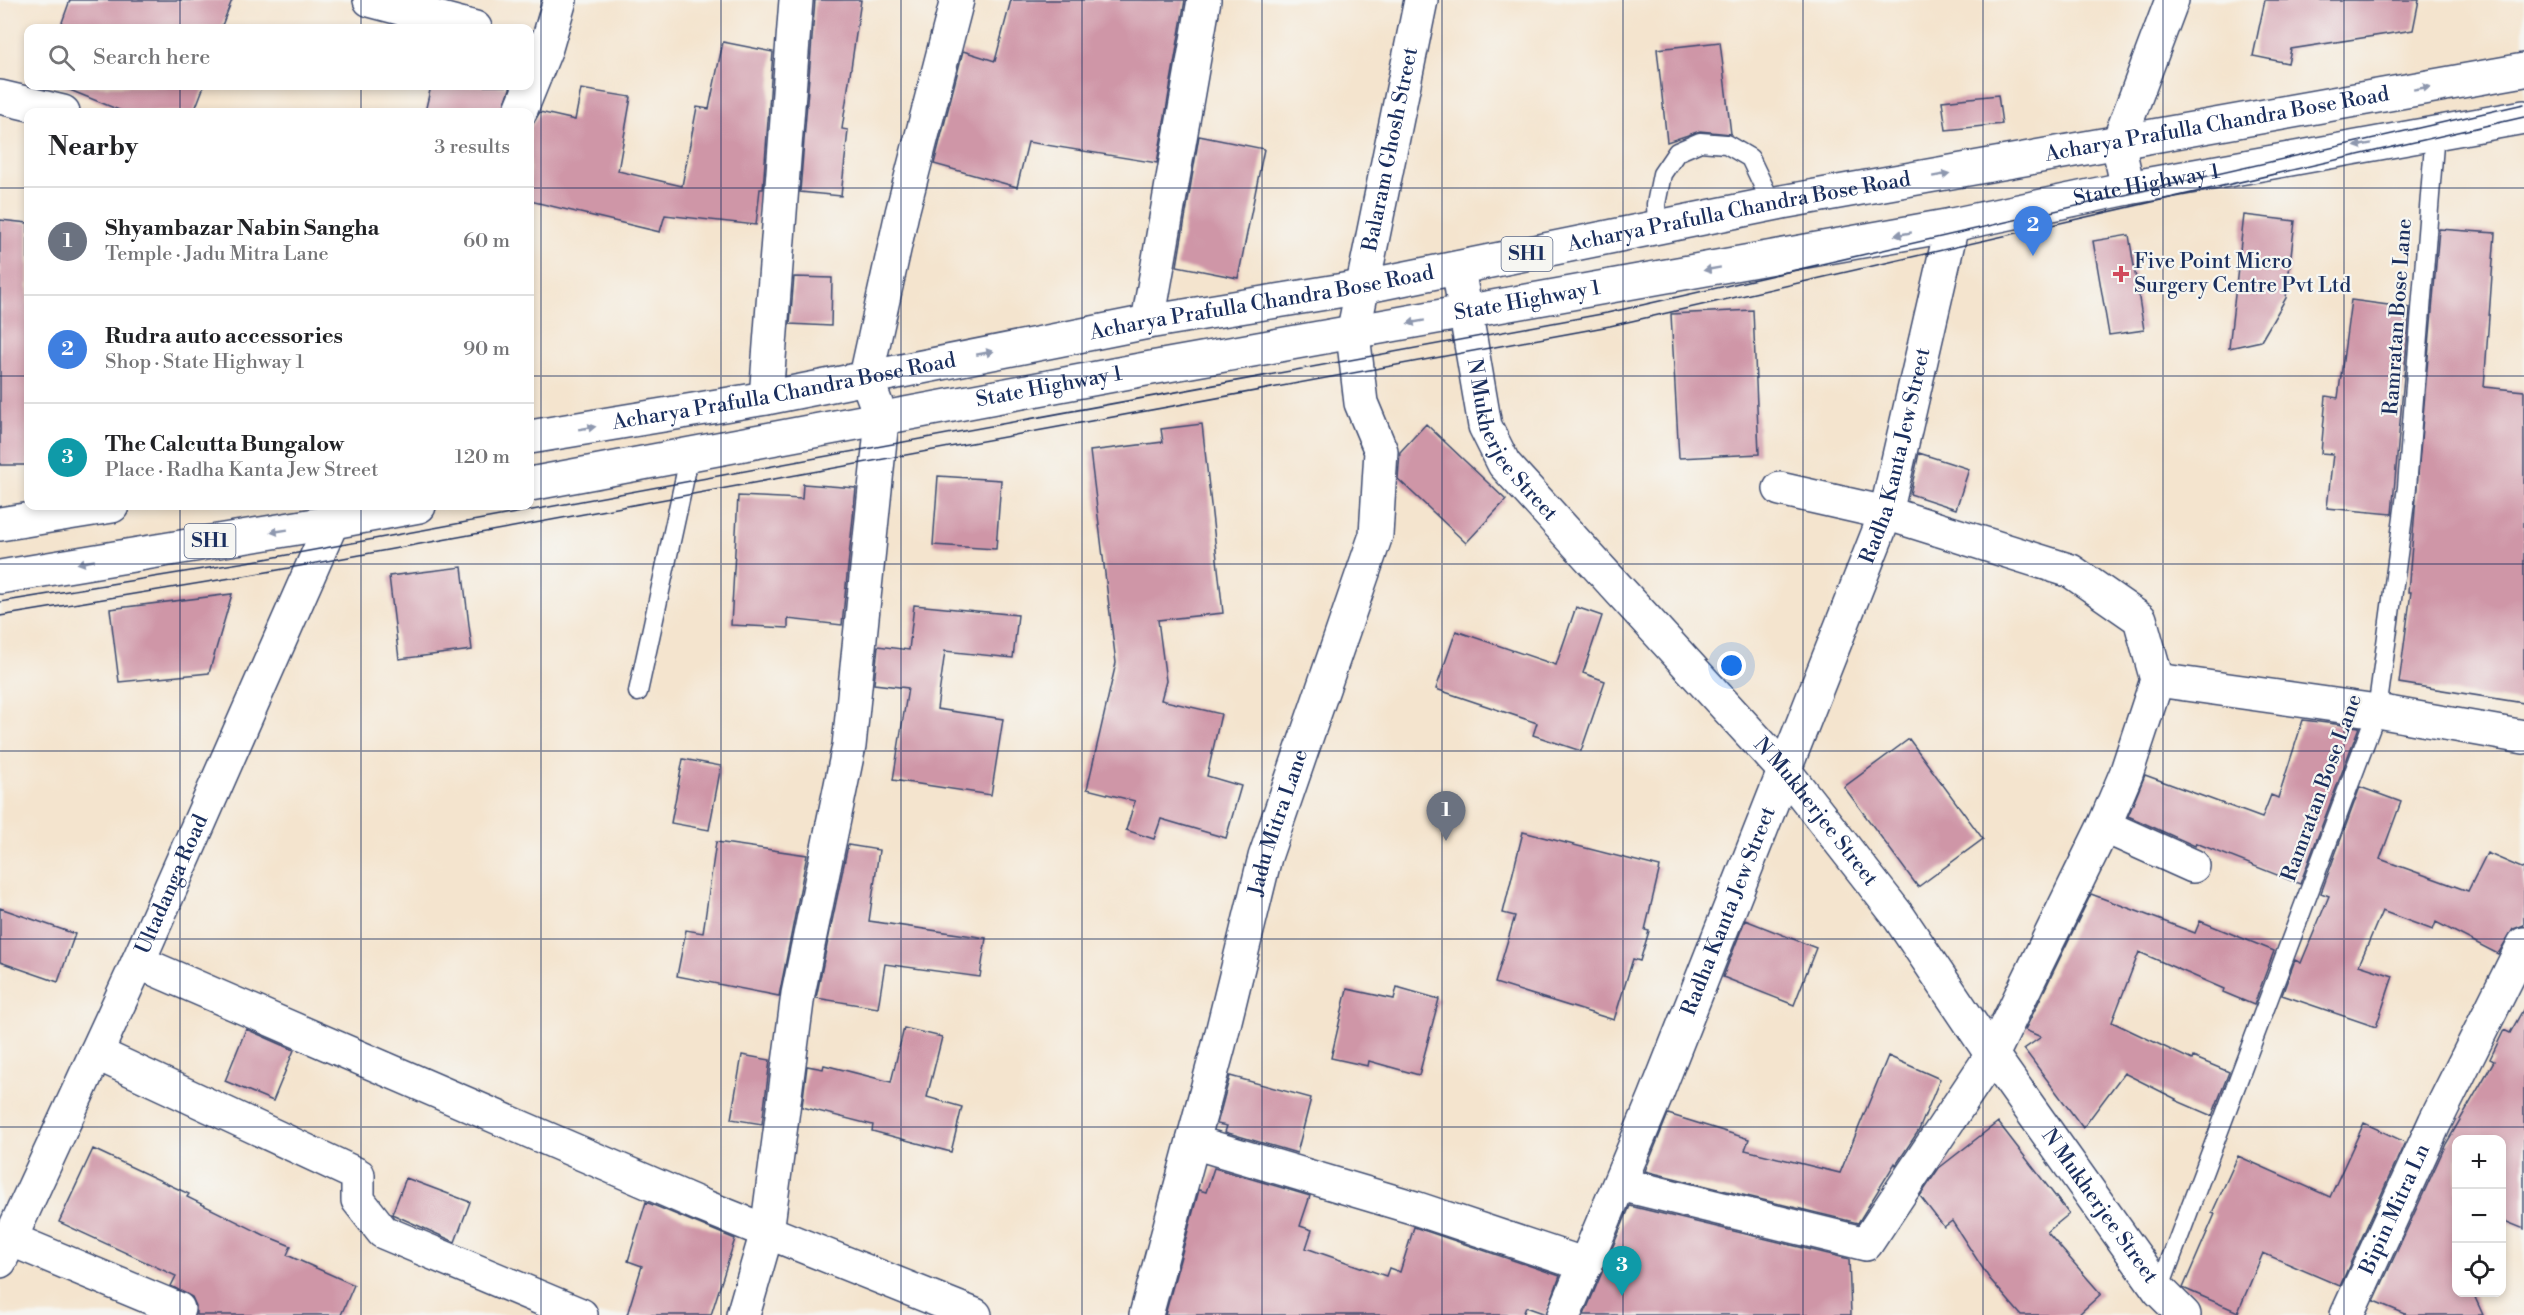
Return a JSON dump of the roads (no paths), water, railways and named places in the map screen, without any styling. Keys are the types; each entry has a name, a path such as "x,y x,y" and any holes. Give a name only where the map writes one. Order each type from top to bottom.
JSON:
{"street":[{"path":"370,0 460,24"},
{"path":"534,61 538,46 560,0"},
{"path":"766,398 796,0"},
{"path":"743,1315 767,1232 798,994 849,746 882,420 866,376 902,213 957,0"},
{"path":"1149,322 1204,0"},
{"name":"Balaram Ghosh Street","path":"1353,334 1421,0"},
{"path":"2128,188 2118,144 2172,0"},
{"name":"Acharya Prafulla Chandra Bose Road","path":"534,436 766,398 866,376 1149,322 1362,287 1772,204 2524,70"},
{"path":"521,108 526,90"},
{"path":"0,97 46,108"},
{"name":"State Highway 1","path":"534,483 1140,370 1353,334 1952,225 2128,188 2524,117"},
{"name":"Radha Kanta Jew Street","path":"1564,1315 1620,1184 1886,513 1952,225"},
{"name":"N Mukherjee Street","path":"1458,268 1485,426 1504,464 1784,770 1899,917 1992,1055 2158,1290 2184,1315"},
{"name":"Jadu Mitra Lane","path":"1146,1315 1194,1142 1265,857 1376,535 1381,451 1361,403 1353,334"},
{"path":"1620,1184 1866,1244 1992,1055 2104,825 2126,774 2157,680 2140,620 2071,571 1886,513 1780,489"},
{"path":"0,524 87,510"},
{"name":"SH1","path":"0,577 336,514 378,510"},
{"name":"Ultadanga Road","path":"5,1250 138,962 336,514"},
{"path":"2157,680 2377,711 2524,737"},
{"path":"2104,825 2193,866"},
{"name":"Bipin Mitra Ln","path":"2347,1315 2435,1122 2517,976 2524,944"},
{"path":"138,962 767,1232 975,1315"},
{"path":"96,1053 358,1175 358,1200 383,1232 581,1315"},
{"path":"1194,1142 1414,1208 1586,1265"},
{"path":"5,1250 178,1309"}],"lane":[{"name":"Ramratan Bose Lane","path":"2158,1290 2377,711 2407,487 2435,132"},
{"path":"1657,228 1656,204 1662,174 1677,152 1700,142 1726,144 1750,158 1772,204"},
{"path":"638,692 690,454"}],"tram line":[{"path":"534,510 1607,313 2524,104"},
{"path":"0,616 267,572 1610,326 2524,117"},
{"path":"0,602 265,559 532,510"}],"place":[{"name":"Rudra auto accessories","path":"2033,256"},
{"name":"Five Point Micro Surgery Centre Pvt Ltd","path":"2121,274"},
{"name":"Shyambazar Nabin Sangha","path":"1446,841"},
{"name":"The Calcutta Bungalow","path":"1622,1296"}]}
